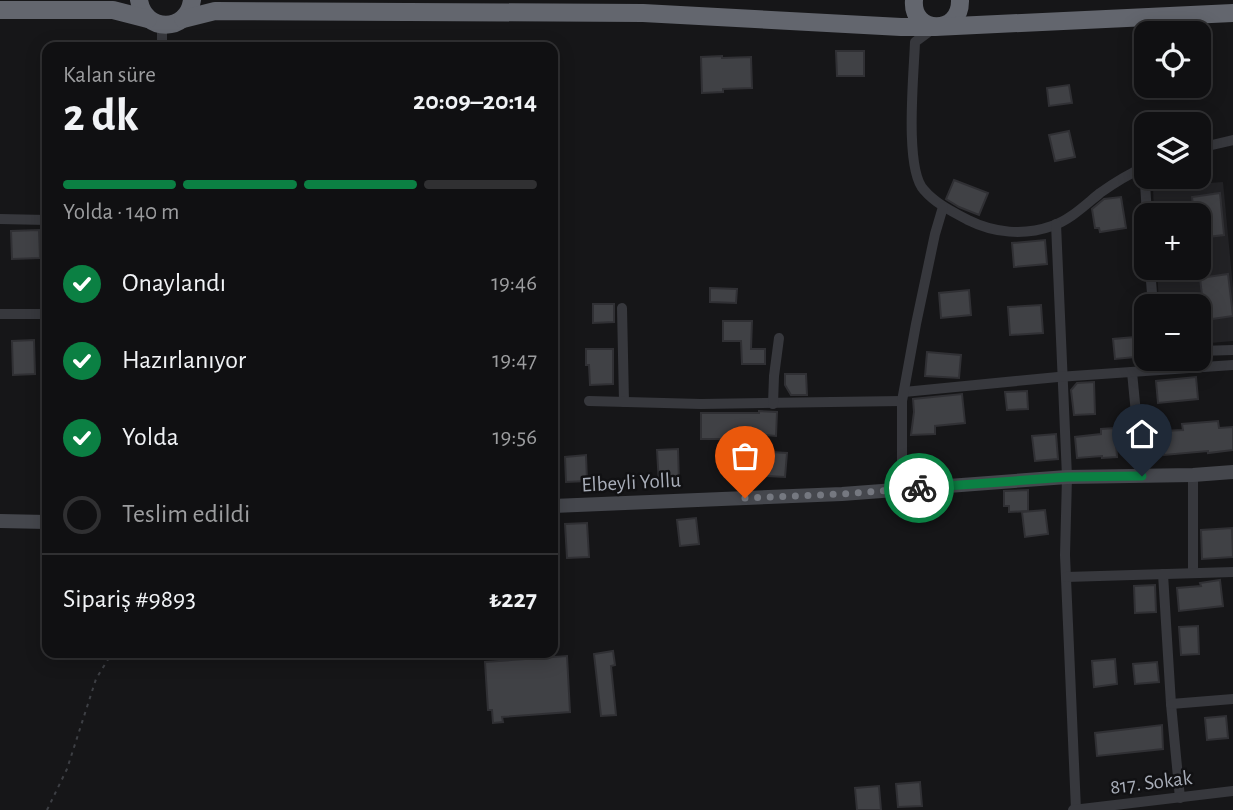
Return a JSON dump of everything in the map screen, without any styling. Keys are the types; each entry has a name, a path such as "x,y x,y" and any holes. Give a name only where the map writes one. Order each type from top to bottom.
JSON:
{"highway":[{"path":"139,0 143,12 155,22"},
{"path":"183,19 192,0"},
{"path":"914,0 913,6 920,20 935,27 943,26 955,18 959,12 960,0"},
{"path":"0,10 113,10 170,25 215,11 578,12 901,27 1233,12"}],"street":[{"path":"155,22 161,42"},
{"path":"935,27 915,42 913,160 923,190 943,207 995,230 1030,231 1056,224 1134,173"},
{"path":"1211,145 1233,140"},
{"path":"902,490 903,396 935,234 943,207"},
{"path":"0,219 42,220"},
{"path":"1056,224 1067,477 1066,578 1075,810"},
{"path":"622,308 624,402"},
{"path":"0,314 42,314"},
{"path":"773,404 779,338"},
{"path":"1211,351 1233,350"},
{"path":"1211,365 1233,365"},
{"path":"589,401 773,404 903,396 1135,371"},
{"path":"1132,372 1142,476"},
{"name":"Elbeyli Yollu","path":"558,506 842,494 1067,477 1233,472"},
{"path":"1193,475 1193,573"},
{"path":"0,521 42,523"},
{"path":"1066,578 1233,572"},
{"path":"1163,574 1180,798"},
{"path":"1171,704 1233,699"},
{"name":"817. Sokak","path":"1075,810 1233,791"}],"path":[{"path":"47,810 67,769 96,678 109,658"}],"shaded area":[{"path":"1223,182 1233,288 1233,341 1211,343 1211,294 1158,294 1158,280 1211,280 1211,203 1154,203 1153,189 1211,189 1211,183"}],"building":[{"path":"836,51 864,51 864,76 837,76"},
{"path":"701,57 751,57 752,88 702,93"},
{"path":"1069,85 1072,103 1049,106 1047,88"},
{"path":"1069,131 1075,157 1055,161 1049,135"},
{"path":"954,180 988,193 979,215 946,199"},
{"path":"1220,193 1224,235 1211,237 1211,203 1193,203 1192,197"},
{"path":"1121,197 1126,228 1100,232 1099,228 1095,228 1092,209 1104,199"},
{"path":"39,230 40,258 12,259 11,231"},
{"path":"1045,240 1047,264 1014,267 1012,243"},
{"path":"1228,274 1233,316 1211,319 1211,294 1202,294 1200,280 1211,280 1211,276"},
{"path":"710,288 737,289 736,303 710,302"},
{"path":"969,290 971,315 941,318 939,293"},
{"path":"593,304 614,304 614,322 593,323"},
{"path":"1041,305 1043,333 1010,335 1008,307"},
{"path":"723,321 752,321 751,349 765,349 765,364 742,364 741,341 723,341"},
{"path":"1134,337 1134,357 1115,359 1113,339"},
{"path":"34,340 35,374 13,375 12,341"},
{"path":"586,349 613,349 613,384 590,385"},
{"path":"927,352 961,355 959,378 925,376"},
{"path":"785,374 806,374 807,395 791,395 785,385"},
{"path":"1196,377 1198,399 1158,403 1156,381"},
{"path":"1094,382 1095,414 1074,415 1071,390 1077,383"},
{"path":"1027,391 1028,409 1007,410 1005,392"},
{"path":"962,394 965,423 935,426 935,434 911,435 913,399"},
{"path":"777,412 776,436 755,434 755,451 787,453 785,477 767,476 768,461 742,460 743,439 701,439 701,413"},
{"path":"1218,421 1219,428 1233,427 1233,450 1164,455 1162,431 1183,430 1182,424"},
{"path":"1115,428 1117,457 1077,458 1075,437 1101,434 1101,429"},
{"path":"1056,434 1058,459 1035,461 1032,436"},
{"path":"678,449 679,483 659,484 657,450"},
{"path":"586,455 587,481 566,482 565,457"},
{"path":"1028,490 1028,511 1009,512 1009,506 1004,506 1004,491"},
{"path":"1045,510 1048,534 1025,537 1022,512"},
{"path":"696,518 699,544 680,546 677,520"},
{"path":"587,523 589,557 567,558 565,524"},
{"path":"1232,528 1233,557 1202,559 1201,530"},
{"path":"1220,580 1223,606 1179,611 1177,588 1201,586 1200,583"},
{"path":"1155,585 1156,612 1135,613 1134,586"},
{"path":"1198,626 1199,654 1181,655 1179,627"},
{"path":"613,651 615,665 611,666 616,715 601,716 594,654"},
{"path":"567,656 570,712 502,717 503,722 493,723 492,710 488,710 485,662"},
{"path":"1115,659 1117,684 1094,687 1092,661"},
{"path":"1157,662 1159,682 1135,684 1133,664"},
{"path":"1226,716 1228,738 1207,740 1205,718"},
{"path":"1162,725 1163,749 1097,756 1095,733"},
{"path":"920,782 922,806 898,807 896,784"},
{"path":"879,786 881,810 857,810 855,788"}],"way so far":[{"path":"745,498 919,488"}],"route":[{"path":"919,488 1067,477 1142,476"}]}
